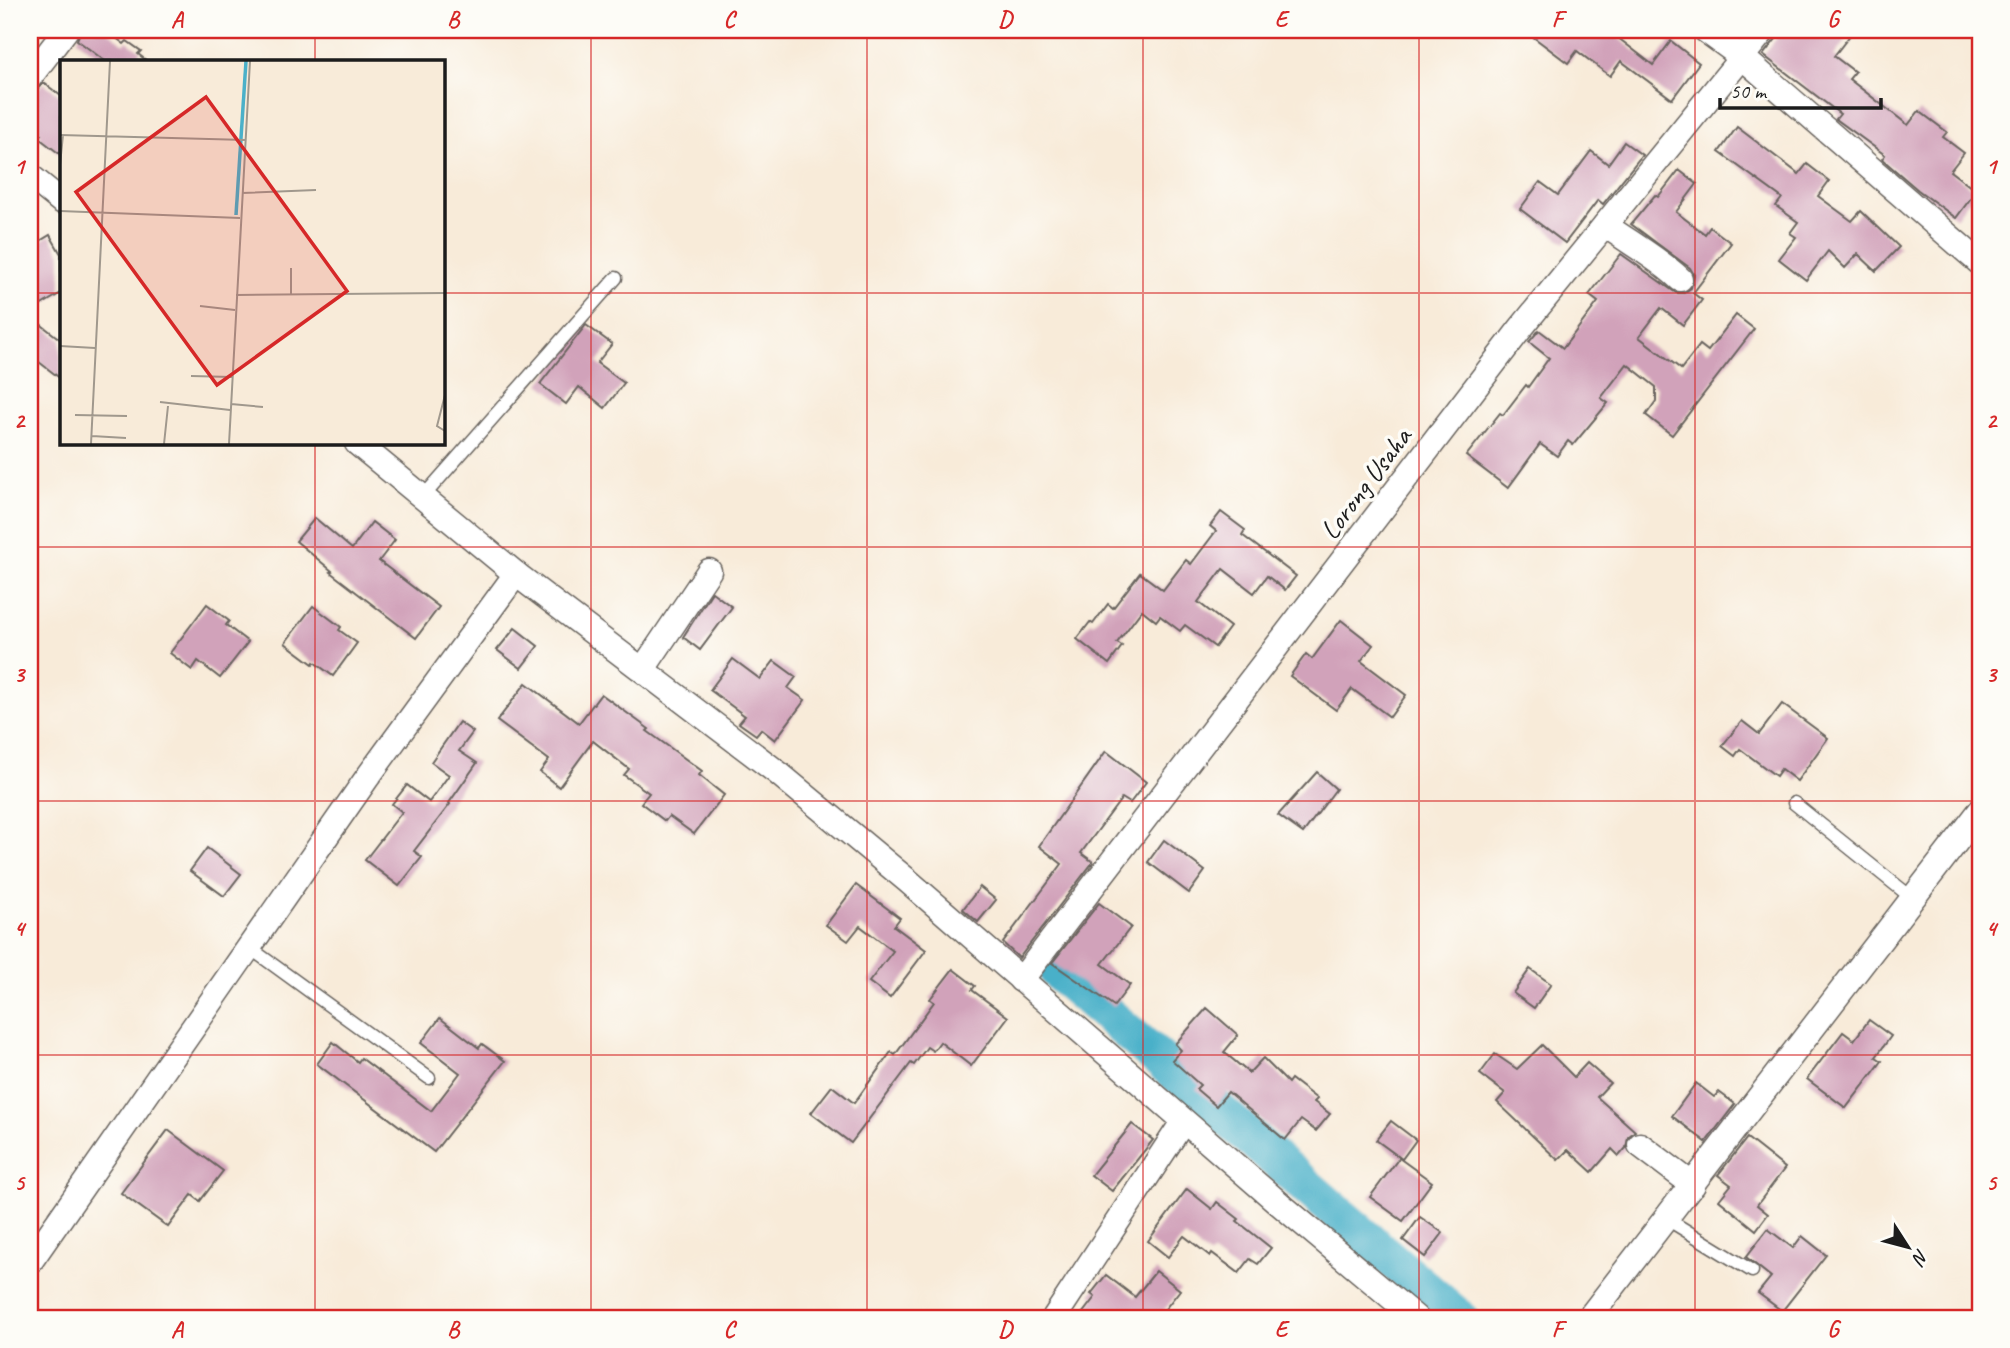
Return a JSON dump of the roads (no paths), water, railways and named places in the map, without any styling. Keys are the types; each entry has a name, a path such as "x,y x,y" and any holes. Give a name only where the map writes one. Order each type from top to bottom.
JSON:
{"street":[{"path":"30,77 66,30"},
{"path":"1705,30 1742,57 1980,263"},
{"name":"Lorong Usaha","path":"1021,980 1513,339 1764,30"},
{"path":"30,176 60,200"},
{"path":"1605,225 1644,254 1660,261 1681,279"},
{"path":"358,444 516,574 778,773 1183,1122 1416,1318"},
{"path":"643,669 709,571"},
{"path":"30,1262 367,778 516,574"},
{"path":"1589,1318 1980,811"},
{"path":"1054,1318 1183,1122"},
{"path":"1640,1145 1693,1185"}],"lane":[{"path":"422,498 616,278"},
{"path":"1794,803 1912,898"},
{"path":"250,948 429,1078"},
{"path":"1667,1219 1752,1271"}],"waterway":[{"path":"1058,972 1459,1318"}]}
